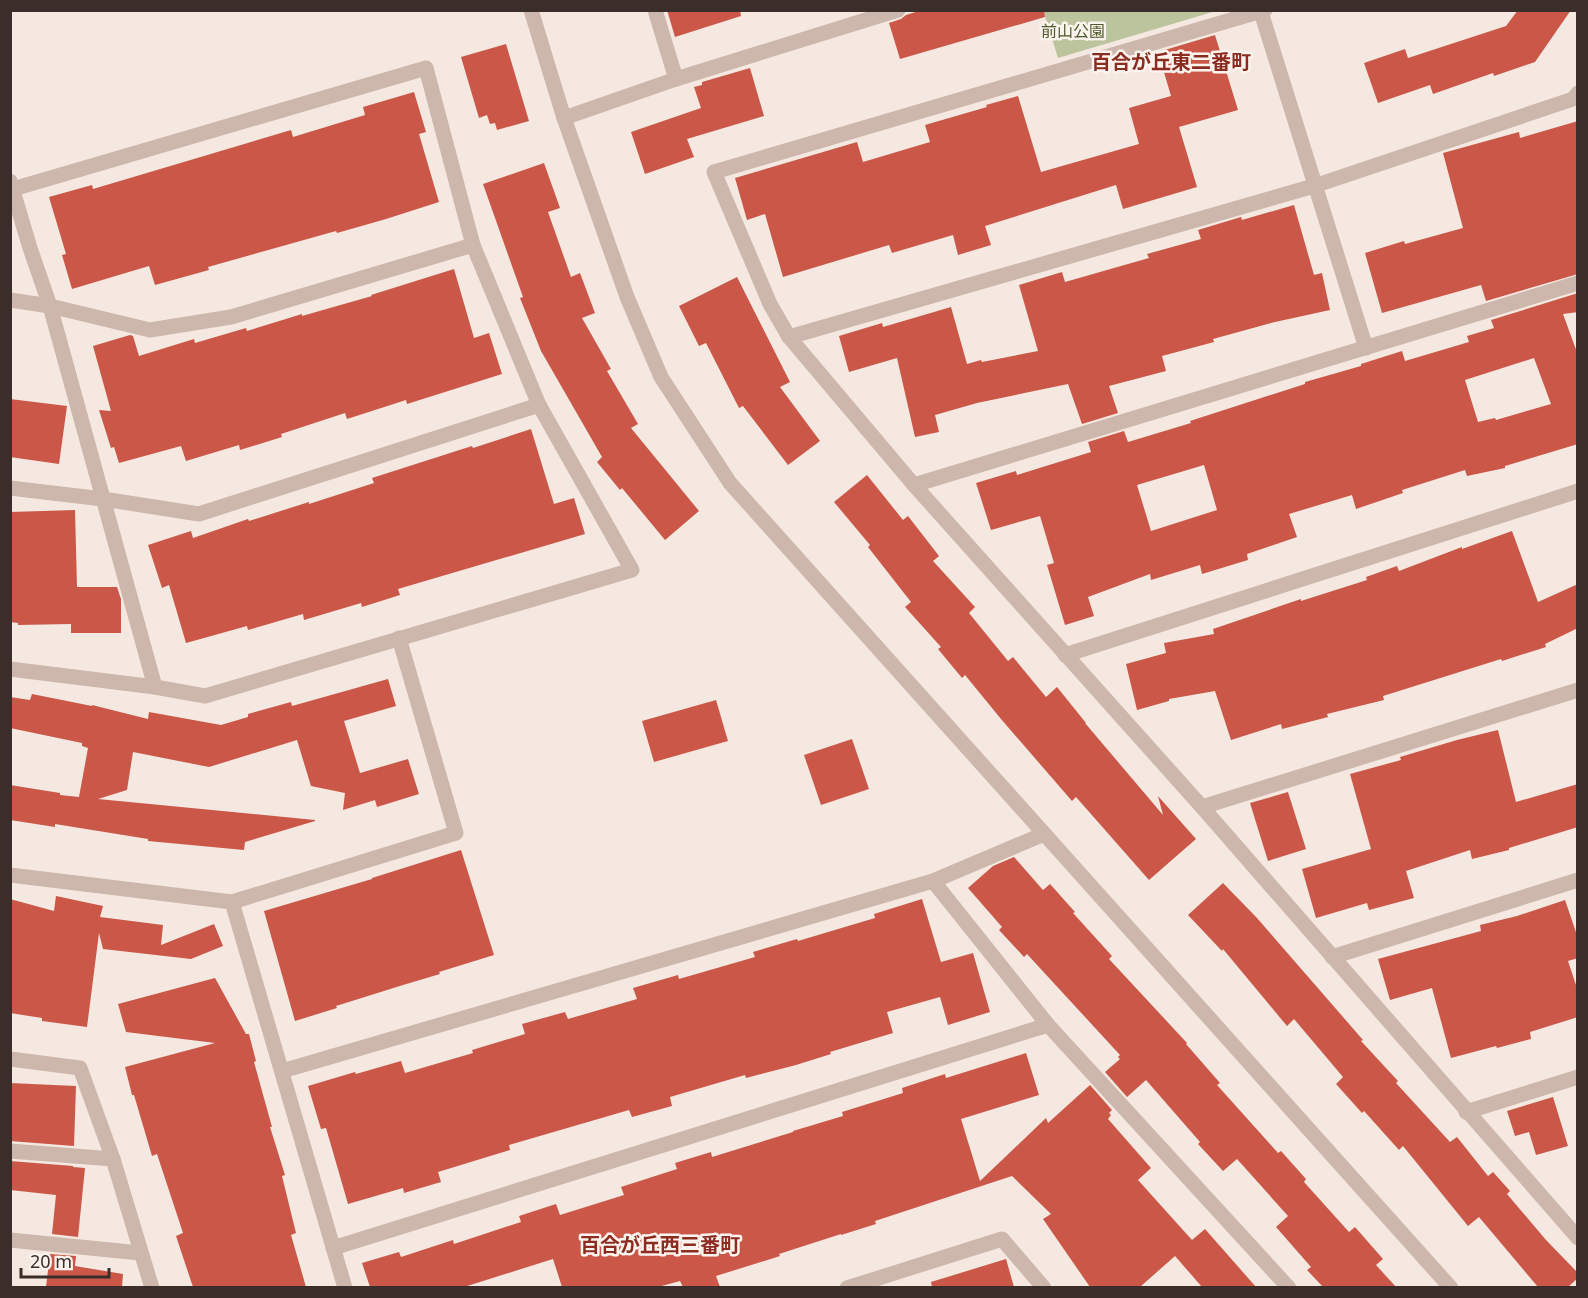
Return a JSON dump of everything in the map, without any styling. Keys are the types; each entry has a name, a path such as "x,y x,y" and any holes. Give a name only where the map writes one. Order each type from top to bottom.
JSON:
{"street":[{"path":"531,10 564,118 627,297 661,377 730,483 1451,1287"},
{"path":"655,10 676,79"},
{"path":"564,118 676,79 898,10"},
{"path":"1366,348 1314,186 1263,11 714,172 770,304 789,337 914,485 1202,807 1578,1238"},
{"path":"10,669 155,687 205,696 632,570 539,405 474,245 426,68 12,185 50,306 155,687"},
{"path":"789,337 1314,186 1573,99 1578,93"},
{"path":"10,300 50,306 150,330 231,317 474,245"},
{"path":"914,485 1578,283"},
{"path":"10,488 199,514 539,405"},
{"path":"1065,655 1578,490"},
{"path":"10,875 232,902 456,833 399,638"},
{"path":"1202,807 1578,690"},
{"path":"282,1071 933,881 1044,834"},
{"path":"1332,957 1578,880"},
{"path":"933,881 1048,1025 1289,1287"},
{"path":"232,902 345,1287"},
{"path":"333,1248 1048,1025"},
{"path":"10,1059 80,1068 113,1159 152,1287"},
{"path":"1466,1112 1578,1077"},
{"path":"10,1151 113,1159"},
{"path":"847,1287 1002,1239 1044,1287"},
{"path":"10,1240 140,1253"}],"green space":[{"name":"前山公園","path":"1043,10 1216,11 1058,58"}],"building":[{"path":"667,10 740,10 741,16 675,37"},
{"path":"922,10 1044,10 1045,17 900,59 889,23"},
{"path":"1518,10 1571,10 1535,62 1494,76 1493,73 1433,94 1430,85 1378,103 1364,63 1405,49 1408,58 1506,26"},
{"path":"1215,35 1238,110 1179,127 1197,187 1123,209 1116,185 985,226 991,245 958,255 953,235 892,253 889,245 783,277 765,214 747,220 735,178 857,142 863,162 930,142 925,125 1018,96 1041,172 1139,144 1129,108 1171,96 1158,52"},
{"path":"506,44 529,121 497,130 495,123 490,124 487,115 479,118 461,57"},
{"path":"750,68 764,116 687,139 694,157 645,174 631,132 701,108 694,87 702,85 702,82"},
{"path":"414,92 426,132 419,134 439,202 337,233 336,231 208,267 209,270 155,285 149,266 72,289 62,255 66,254 49,197 92,185 93,189 291,130 293,137 365,115 363,107"},
{"path":"1578,121 1578,274 1486,301 1481,285 1382,313 1365,253 1404,241 1405,244 1463,228 1443,153 1519,132 1520,138"},
{"path":"544,163 560,208 548,212 571,277 580,273 595,313 582,318 611,369 607,371 638,424 631,428 699,511 665,540 597,462 602,457 541,351 520,298 523,297 483,184"},
{"path":"1294,205 1314,275 1322,273 1330,310 1275,322 1162,356 1166,371 1109,386 1118,413 1082,424 1068,384 977,403 935,415 939,432 915,437 897,358 849,372 839,336 882,323 883,327 951,307 967,364 1038,351 1019,285 1062,272 1065,282 1149,258 1147,254 1201,239 1198,230"},
{"path":"454,269 474,338 489,333 502,374 407,404 406,400 347,419 345,413 240,450 239,445 186,461 181,446 119,463 114,447 111,448 99,410 111,411 93,346 130,335 133,336 139,356 194,339 195,343 246,328 247,331 302,314 302,316"},
{"path":"737,277 790,382 780,387 820,441 788,465 743,406 739,408 706,343 699,346 679,306"},
{"path":"1578,293 1578,312 1563,314 1578,355 1578,444 1505,466 1505,468 1467,476 1465,470 1402,490 1403,493 1356,509 1352,495 1289,514 1297,537 1247,554 1248,560 1202,574 1200,565 1151,580 1150,574 1088,597 1094,616 1065,625 1047,565 1054,563 1040,516 991,530 976,483 1016,471 1017,475 1091,452 1088,442 1124,431 1128,442 1191,423 1190,421 1402,351 1405,361 1469,342 1467,336 1494,328 1491,320","holes":["1534,358 1551,404 1496,420 1495,418 1478,422 1465,380","1204,465 1217,510 1151,531 1137,485"]},
{"path":"10,399 67,406 59,464 10,457"},
{"path":"531,429 554,504 574,498 585,534 398,589 400,595 362,607 361,603 304,620 303,614 248,630 247,626 186,643 169,585 162,588 148,545 191,531 193,538 248,519 249,521 309,502 309,504 374,483 372,478"},
{"path":"867,475 903,520 908,516 939,556 933,561 975,607 969,613 1008,661 1013,657 1046,697 1057,687 1163,815 1158,796 1196,839 1149,880 1076,797 1072,801 965,675 962,678 938,649 941,647 905,607 911,602 868,547 870,545 834,502"},
{"path":"75,510 77,587 117,587 121,599 121,633 71,633 71,624 18,625 18,623 10,622 10,512"},
{"path":"1512,531 1538,602 1578,584 1578,628 1545,644 1546,647 1383,696 1384,700 1327,714 1328,717 1282,729 1281,724 1231,740 1215,691 1169,699 1169,701 1137,710 1126,664 1166,653 1164,643 1214,634 1213,629 1301,599 1301,601 1367,580 1366,577 1397,566 1399,571"},
{"path":"388,679 396,706 344,721 360,773 408,759 419,794 377,807 375,800 343,810 345,793 311,786 297,740 209,767 133,752 127,790 98,799 315,820 245,842 244,850 148,841 148,839 55,824 55,827 10,820 10,785 79,797 88,748 82,746 82,743 10,728 10,697 30,700 32,694 92,705 148,719 149,712 221,725 248,717 248,714 291,702 292,706"},
{"path":"716,700 728,741 654,762 642,721"},
{"path":"1498,730 1516,802 1578,784 1578,827 1509,848 1509,850 1472,859 1470,850 1406,871 1414,898 1369,910 1367,903 1316,918 1302,869 1371,849 1350,774 1401,760 1400,757 1457,740"},
{"path":"852,739 869,789 821,805 804,755"},
{"path":"1288,792 1306,849 1268,861 1250,803"},
{"path":"461,850 494,955 295,1021 264,911"},
{"path":"1014,857 1043,890 1050,884 1112,956 1109,959 1187,1043 1220,1083 1217,1085 1278,1153 1281,1151 1306,1179 1304,1182 1349,1232 1355,1227 1383,1259 1376,1265 1396,1287 1323,1287 1307,1270 1311,1267 1276,1227 1288,1216 1237,1159 1223,1171 1146,1080 1127,1097 1105,1072 1120,1059 1118,1057 1120,1055 1027,954 1024,957 999,930 1002,927 968,888 993,866"},
{"path":"1223,883 1257,918 1363,1040 1361,1041 1398,1081 1396,1083 1450,1142 1457,1137 1488,1176 1493,1172 1510,1191 1507,1194 1578,1273 1578,1278 1568,1287 1538,1287 1479,1217 1468,1226 1403,1146 1399,1150 1336,1084 1343,1077 1294,1019 1287,1026 1223,949 1222,951 1188,915"},
{"path":"56,896 103,906 100,917 163,925 161,945 214,924 223,946 191,959 103,949 99,933 87,1027 42,1021 42,1018 10,1013 10,899 54,911"},
{"path":"922,899 941,962 973,953 990,1012 948,1025 940,997 887,1012 893,1033 796,1065 746,1078 745,1075 670,1097 672,1106 632,1117 629,1110 509,1145 510,1150 438,1172 441,1182 404,1193 403,1188 348,1204 326,1128 321,1129 308,1086 401,1061 405,1073 473,1053 472,1050 525,1034 522,1024 565,1012 568,1019 637,999 633,988 678,975 679,979 755,957 753,952 875,918 874,914"},
{"path":"1565,900 1578,938 1578,958 1568,961 1578,991 1578,1017 1530,1032 1531,1039 1451,1058 1432,988 1390,1000 1378,959 1481,931 1480,925 1517,916"},
{"path":"215,978 246,1034 249,1034 256,1061 254,1062 272,1127 270,1127 285,1175 282,1176 296,1233 291,1235 306,1287 193,1287 176,1236 183,1233 157,1154 152,1156 134,1095 132,1095 125,1067 215,1043 126,1032 118,1004"},
{"path":"1026,1053 1039,1095 961,1119 980,1181 1046,1118 1048,1123 1090,1085 1112,1110 1108,1119 1151,1168 1138,1180 1192,1240 1205,1229 1256,1287 1202,1287 1175,1256 1140,1287 1090,1287 1043,1219 1051,1214 1012,1176 875,1221 876,1224 716,1276 720,1287 683,1287 680,1281 658,1287 562,1287 553,1259 464,1287 370,1287 362,1263 399,1252 401,1257 453,1240 454,1244 521,1222 519,1216 556,1204 560,1215 624,1195 621,1187 677,1169 675,1163 711,1152 712,1157 793,1132 843,1116 842,1112 903,1093 902,1088 945,1074 946,1078"},
{"path":"10,1083 76,1086 74,1146 10,1141"},
{"path":"1553,1097 1568,1146 1536,1155 1529,1132 1515,1136 1507,1111"},
{"path":"10,1161 85,1168 78,1237 52,1234 56,1195 10,1190"},
{"path":"50,1254 76,1256 75,1266 123,1274 122,1287 46,1287"},
{"path":"1006,1259 1014,1287 932,1287 931,1282"}],"district":[{"name":"百合が丘東二番町","path":"1171,62"},
{"name":"百合が丘西三番町","path":"660,1245"}]}
